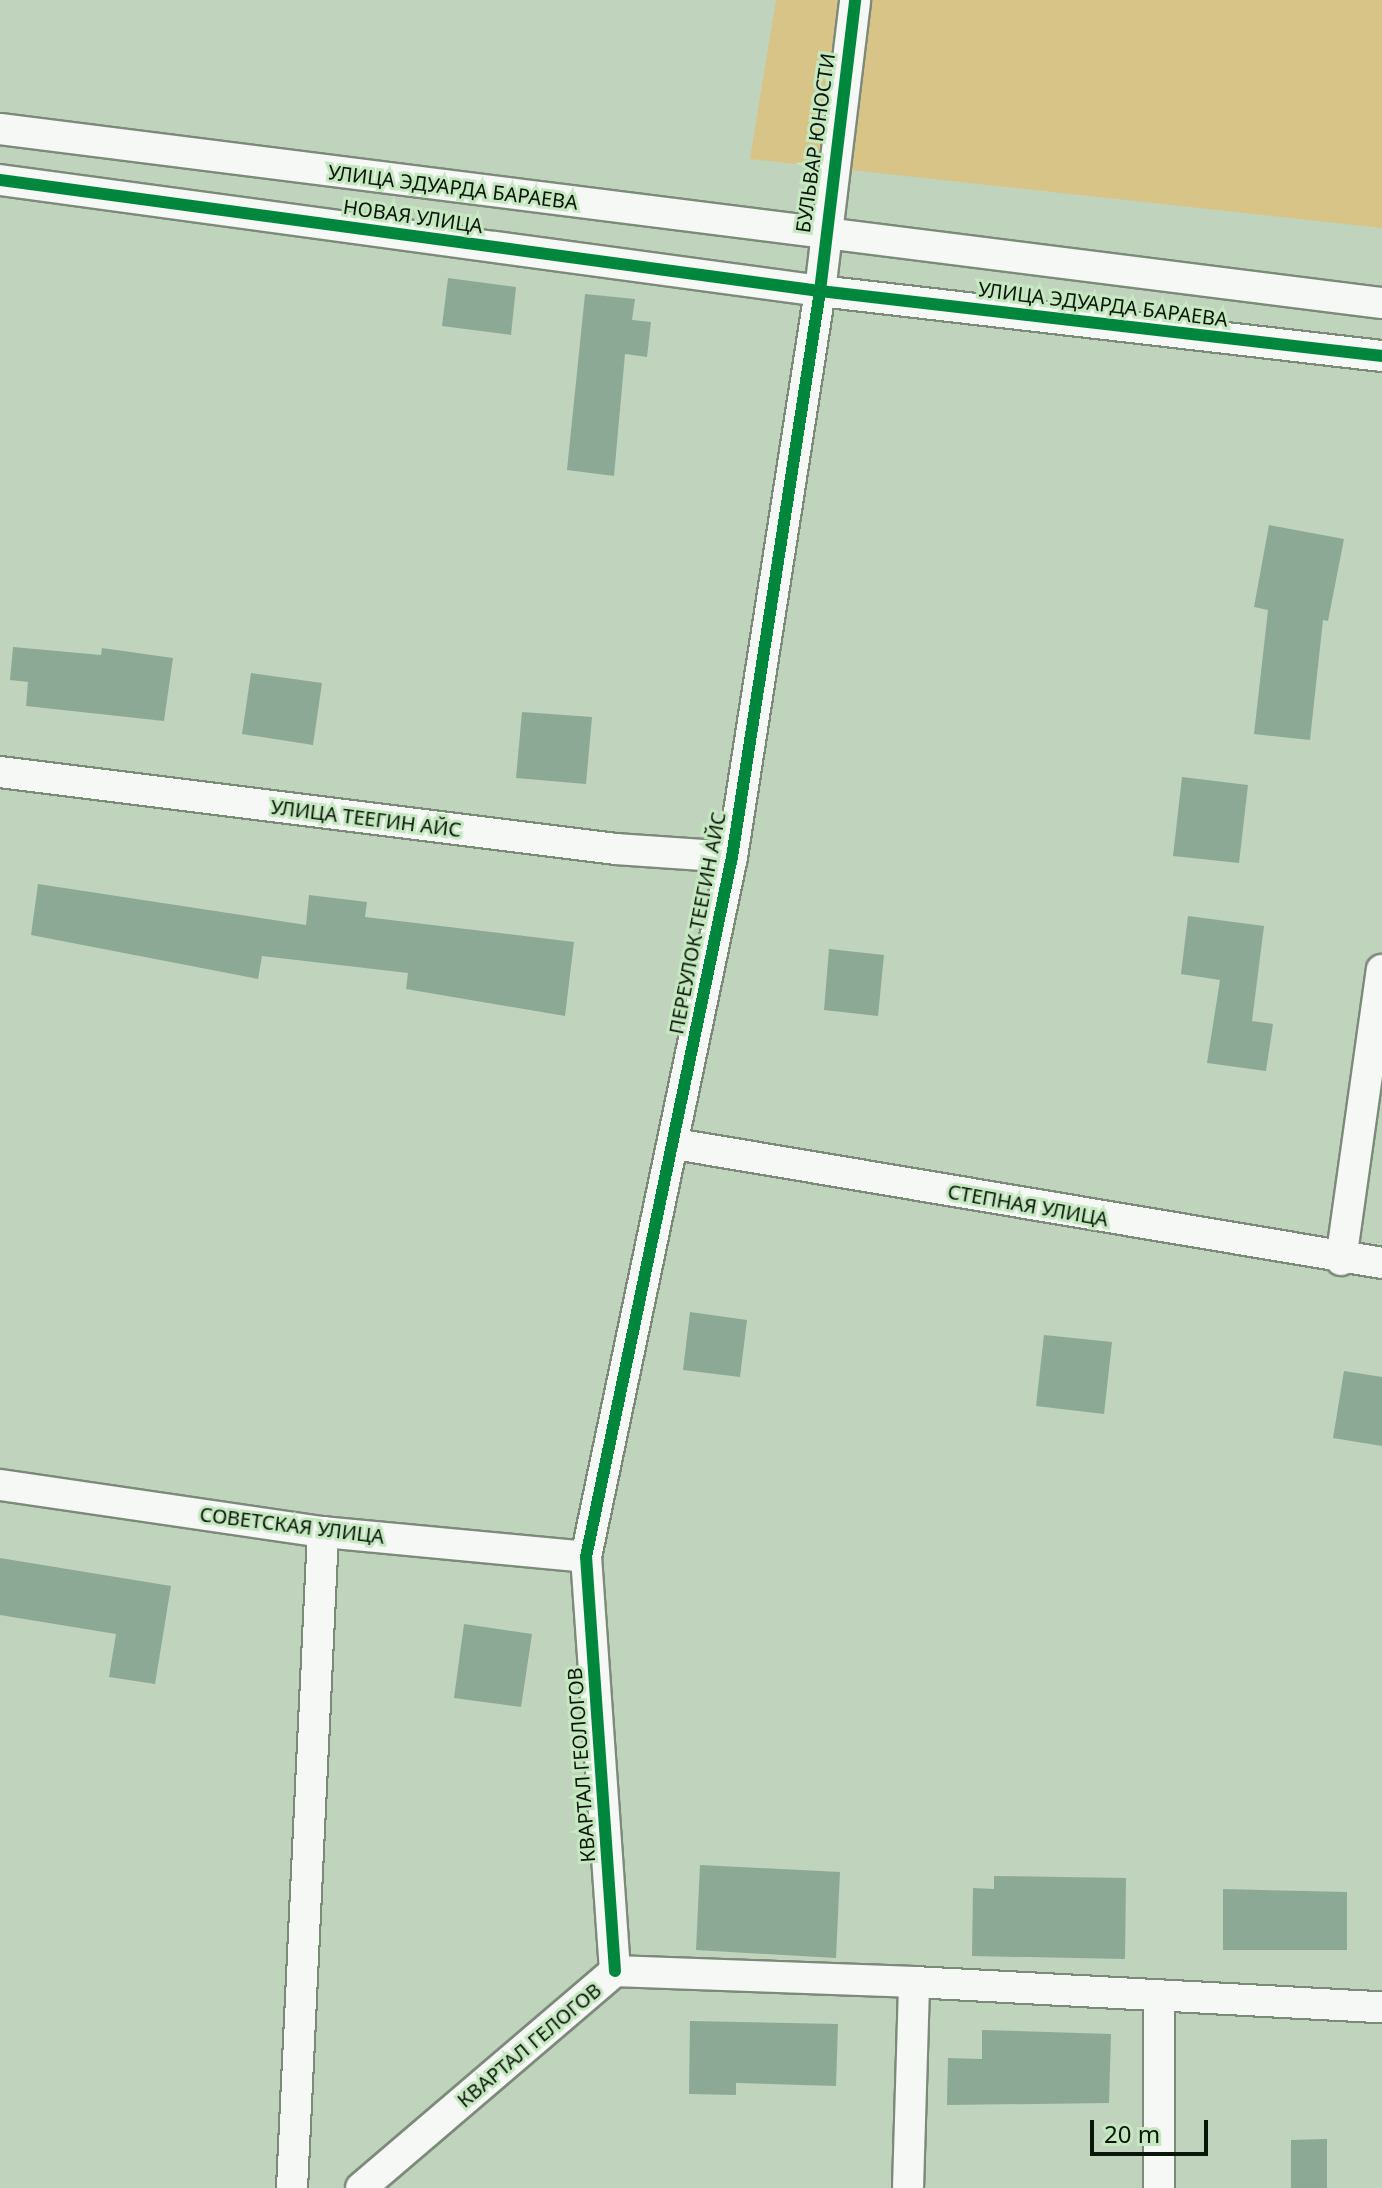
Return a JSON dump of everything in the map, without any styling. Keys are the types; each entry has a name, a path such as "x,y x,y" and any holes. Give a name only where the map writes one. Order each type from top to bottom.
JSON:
{"street":[{"name":"БУЛЬВАР ЮНОСТИ","path":"820,291 822,235 855,0"},
{"name":"УЛИЦА ЭДУАРДА БАРАЕВА","path":"0,129 822,235 1382,303"},
{"name":"НОВАЯ УЛИЦА","path":"0,180 820,291"},
{"name":"УЛИЦА ЭДУАРДА БАРАЕВА","path":"820,291 1382,356"},
{"name":"ПЕРЕУЛОК ТЕЕГИН АЙС","path":"586,1557 675,1144 732,857 820,291"},
{"name":"УЛИЦА ТЕЕГИН АЙС","path":"0,772 600,847 732,857"},
{"path":"1341,1260 1382,970"},
{"name":"СТЕПНАЯ УЛИЦА","path":"675,1144 1341,1260 1382,1263"},
{"name":"СОВЕТСКАЯ УЛИЦА","path":"0,1485 323,1532 586,1557"},
{"path":"292,2188 323,1532"},
{"name":"КВАРТАЛ ГЕОЛОГОВ","path":"586,1557 615,1971"},
{"name":"КВАРТАЛ ГЕЛОГОВ","path":"361,2188 615,1971 914,1982"},
{"path":"908,2188 914,1982 1159,1998 1382,2007"},
{"path":"1159,1998 1159,2188"}],"shaded area":[{"path":"776,0 1382,0 1382,228 750,159"}],"building":[{"path":"448,278 516,287 511,335 442,326"},
{"path":"585,294 635,299 632,320 651,322 647,357 625,354 614,476 567,470"},
{"path":"1269,525 1344,539 1328,621 1323,620 1310,740 1254,734 1268,610 1254,607"},
{"path":"13,647 101,655 102,648 173,658 164,721 26,706 28,682 10,680"},
{"path":"251,673 322,683 313,745 242,734"},
{"path":"522,712 592,717 586,784 516,778"},
{"path":"1182,777 1248,785 1239,863 1173,856"},
{"path":"38,884 306,925 309,895 367,902 365,917 574,942 565,1016 406,989 408,973 262,956 258,979 31,935"},
{"path":"1188,916 1264,926 1252,1021 1273,1024 1266,1071 1207,1063 1220,980 1181,974"},
{"path":"829,949 884,955 878,1016 824,1010"},
{"path":"690,1312 747,1320 740,1377 683,1370"},
{"path":"1044,1335 1112,1342 1104,1414 1036,1406"},
{"path":"1344,1371 1382,1377 1382,1446 1333,1438"},
{"path":"0,1558 171,1586 155,1684 109,1677 116,1634 0,1615"},
{"path":"464,1624 532,1634 521,1707 454,1698"},
{"path":"700,1865 840,1872 836,1958 696,1950"},
{"path":"994,1876 1126,1878 1125,1959 972,1956 973,1888 994,1889"},
{"path":"1223,1889 1347,1892 1347,1950 1223,1950"},
{"path":"690,2021 838,2024 836,2086 736,2083 736,2095 689,2094"},
{"path":"982,2030 1111,2034 1109,2103 947,2105 948,2058 982,2059"},
{"path":"1327,2139 1327,2188 1291,2188 1291,2140"}],"cycle path":[{"path":"615,1971 586,1557 732,857 820,291 855,0"},
{"path":"0,180 820,291 1382,356"}]}
